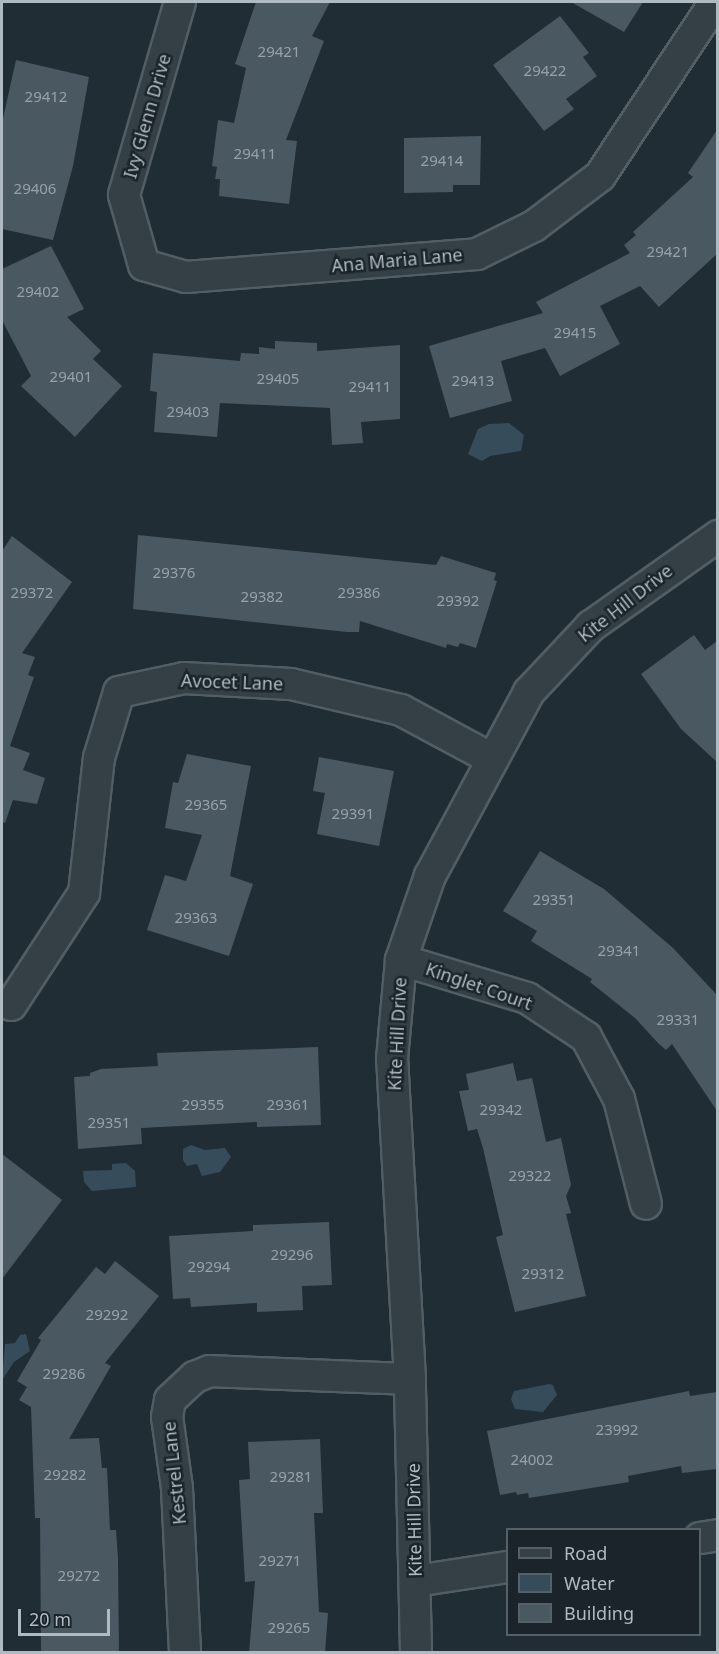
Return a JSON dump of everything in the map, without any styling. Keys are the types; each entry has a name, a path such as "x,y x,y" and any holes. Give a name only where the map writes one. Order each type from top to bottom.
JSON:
{"street":[{"name":"Ivy Glenn Drive","path":"144,265 124,195 180,2"},
{"name":"Ana Maria Lane","path":"144,265 186,277 477,254 534,225 600,176 715,2"},
{"name":"Kite Hill Drive","path":"416,1653 410,1379 392,1059 401,960 430,876 490,758 529,692 591,626 713,544"},
{"name":"Avocet Lane","path":"10,1005 84,893 99,758 120,692 184,678 291,684 401,710 490,758"},
{"name":"Kinglet Court","path":"401,960 527,998 586,1037 619,1099 645,1204"},
{"name":"Kestrel Lane","path":"185,1653 177,1488 167,1417 170,1400 195,1377 210,1371 410,1379"},
{"path":"701,1538 717,1535"},
{"path":"416,1581 506,1567"}],"water":[{"path":"509,423 524,435 521,451 490,456 482,461 468,454 478,429 489,424"},
{"path":"191,1145 205,1150 225,1148 231,1157 220,1172 202,1176 197,1164 187,1166 183,1160 183,1149"},
{"path":"126,1163 135,1171 136,1187 92,1191 84,1182 83,1171 112,1170 112,1164"},
{"path":"26,1334 30,1351 14,1362 2,1380 5,1344 15,1343 20,1335"},
{"path":"553,1385 557,1395 543,1412 515,1409 511,1399 514,1391"}],"building":[{"path":"256,2 330,2 312,36 324,41 286,140 297,141 289,204 219,196 220,179 215,179 217,167 212,166 218,120 234,123 246,68 235,64"},
{"path":"571,2 643,2 624,32"},
{"path":"560,16 589,53 583,57 597,76 566,99 574,109 544,131 493,65"},
{"path":"16,60 89,77 73,166 53,240 2,229 2,123"},
{"path":"717,130 717,254 659,307 640,286 600,306 620,344 560,376 545,348 501,361 512,401 450,418 429,346 543,313 536,302 630,253 624,245 636,235 633,232 693,177 688,173"},
{"path":"481,136 480,185 453,185 453,192 404,193 404,138"},
{"path":"51,246 84,309 67,317 101,351 93,359 122,386 75,437 21,386 31,376 2,320 2,269"},
{"path":"275,341 317,343 317,351 400,345 400,419 361,422 363,443 332,445 330,408 220,403 217,437 154,432 157,392 150,391 153,353 240,361 241,353 259,354 259,347 275,349"},
{"path":"138,535 436,565 441,556 496,573 494,580 497,581 476,648 460,643 458,647 447,644 446,648 360,621 359,632 347,632 133,609"},
{"path":"12,536 72,582 22,653 35,657 28,675 34,677 10,746 30,753 23,770 45,778 37,804 13,800 5,823 2,822 2,551"},
{"path":"694,635 705,650 717,641 717,762 681,729 641,674"},
{"path":"187,754 251,766 230,876 253,884 229,956 147,930 165,875 186,881 202,835 165,828 173,782 178,783"},
{"path":"319,757 394,771 379,846 317,834 325,793 313,791"},
{"path":"540,851 604,889 673,948 717,995 717,1111 672,1044 666,1050 635,1018 590,982 592,979 531,941 537,931 503,911"},
{"path":"318,1047 321,1125 257,1127 257,1122 141,1128 142,1144 78,1149 74,1077 90,1076 90,1073 101,1069 158,1066 157,1053"},
{"path":"513,1063 517,1081 532,1078 546,1142 561,1138 571,1185 566,1196 571,1213 566,1214 586,1296 515,1312 496,1237 503,1235 483,1148 477,1129 468,1131 459,1091 469,1090 466,1074"},
{"path":"2,1154 62,1200 2,1279"},
{"path":"329,1222 332,1285 302,1286 303,1310 257,1312 257,1303 191,1307 190,1298 173,1299 169,1236 253,1231 253,1225"},
{"path":"115,1261 159,1296 105,1363 111,1366 69,1439 99,1438 102,1468 107,1468 110,1530 116,1530 118,1558 119,1653 41,1653 40,1518 35,1518 31,1407 19,1400 27,1387 17,1381 41,1340 38,1338 96,1267 105,1274"},
{"path":"689,1391 690,1396 717,1392 717,1469 682,1473 681,1466 628,1476 629,1482 529,1498 528,1493 517,1495 516,1492 500,1495 487,1431"},
{"path":"320,1439 323,1513 314,1513 319,1612 328,1613 325,1653 249,1653 255,1581 245,1582 239,1480 250,1479 248,1442"}]}
